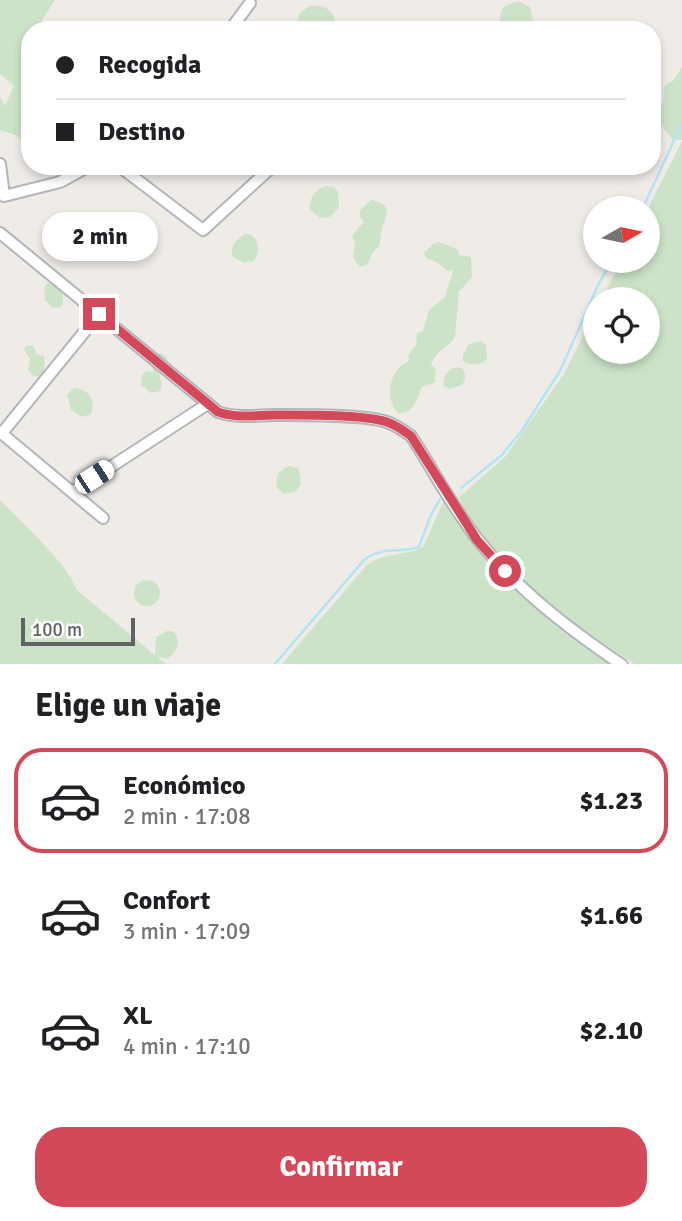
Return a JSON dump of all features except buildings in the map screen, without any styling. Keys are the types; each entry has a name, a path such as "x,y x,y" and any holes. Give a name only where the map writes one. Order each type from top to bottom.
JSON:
{"lane":[{"path":"237,21 250,3"},
{"path":"0,164 4,196 60,182 73,175"},
{"path":"131,175 203,230 263,175"},
{"path":"0,233 206,405 218,412 233,416 286,415 369,419 387,422 401,429 411,436 477,540 519,587 577,634 622,664"},
{"path":"99,314 1,432 103,518"},
{"path":"72,492 206,405"}],"green space":[{"path":"0,0 55,0 42,21 21,21 21,139 0,130 0,97 5,106 14,86 0,74"},
{"path":"519,1 530,7 534,21 500,21 502,10"},
{"path":"309,6 321,6 330,10 336,21 298,21 299,14"},
{"path":"682,67 682,140 673,140 661,125 664,88 673,81"},
{"path":"682,141 682,664 634,664 595,638 589,641 614,664 282,664 366,566 380,558 423,547 446,499 467,517 459,497 505,457 564,374 583,336 583,364 660,364 660,287 608,287 615,273 660,273 660,196 654,196"},
{"path":"327,186 338,191 339,208 330,217 320,218 310,210 310,202 316,192"},
{"path":"371,200 383,204 387,210 379,246 372,253 368,264 360,267 353,257 355,242 352,236 364,222 360,217 360,210"},
{"path":"245,234 256,240 258,248 254,261 244,263 233,257 232,250 237,240"},
{"path":"439,242 458,249 459,255 471,257 472,277 459,292 455,337 436,355 431,365 436,369 435,382 422,387 411,409 398,413 391,400 393,377 402,365 409,361 408,355 416,345 417,333 423,331 429,310 446,296 453,270 447,271 426,258 424,253"},
{"path":"48,283 57,283 62,287 63,304 59,308 52,307 45,300 44,288"},
{"path":"481,341 486,345 487,360 475,364 463,361 469,344"},
{"path":"33,345 37,355 44,356 42,376 34,376 28,370 30,359 24,349"},
{"path":"161,353 167,358 169,367 166,373 159,375 162,385 160,391 151,393 141,385 142,375 146,371 154,372 153,361"},
{"path":"456,367 462,368 464,380 462,385 450,389 444,386 445,377"},
{"path":"74,388 90,396 93,404 91,414 82,417 71,410 67,394"},
{"path":"290,466 299,469 301,484 295,492 284,494 277,488 277,477 283,469"},
{"path":"0,500 54,555 77,590 155,655 156,637 173,631 178,642 174,653 168,659 157,656 166,664 0,664"},
{"path":"147,580 156,584 160,593 156,602 147,606 138,602 134,593 138,584"}],"waterway":[{"path":"661,169 682,123"},
{"path":"649,196 658,175"},
{"path":"461,488 502,455 523,429 561,369 605,273"},
{"path":"275,664 365,559 380,552 419,547 440,499"}],"route":[{"path":"99,314 210,408 225,415 369,419 387,422 401,429 411,436 477,540 505,571"}]}
